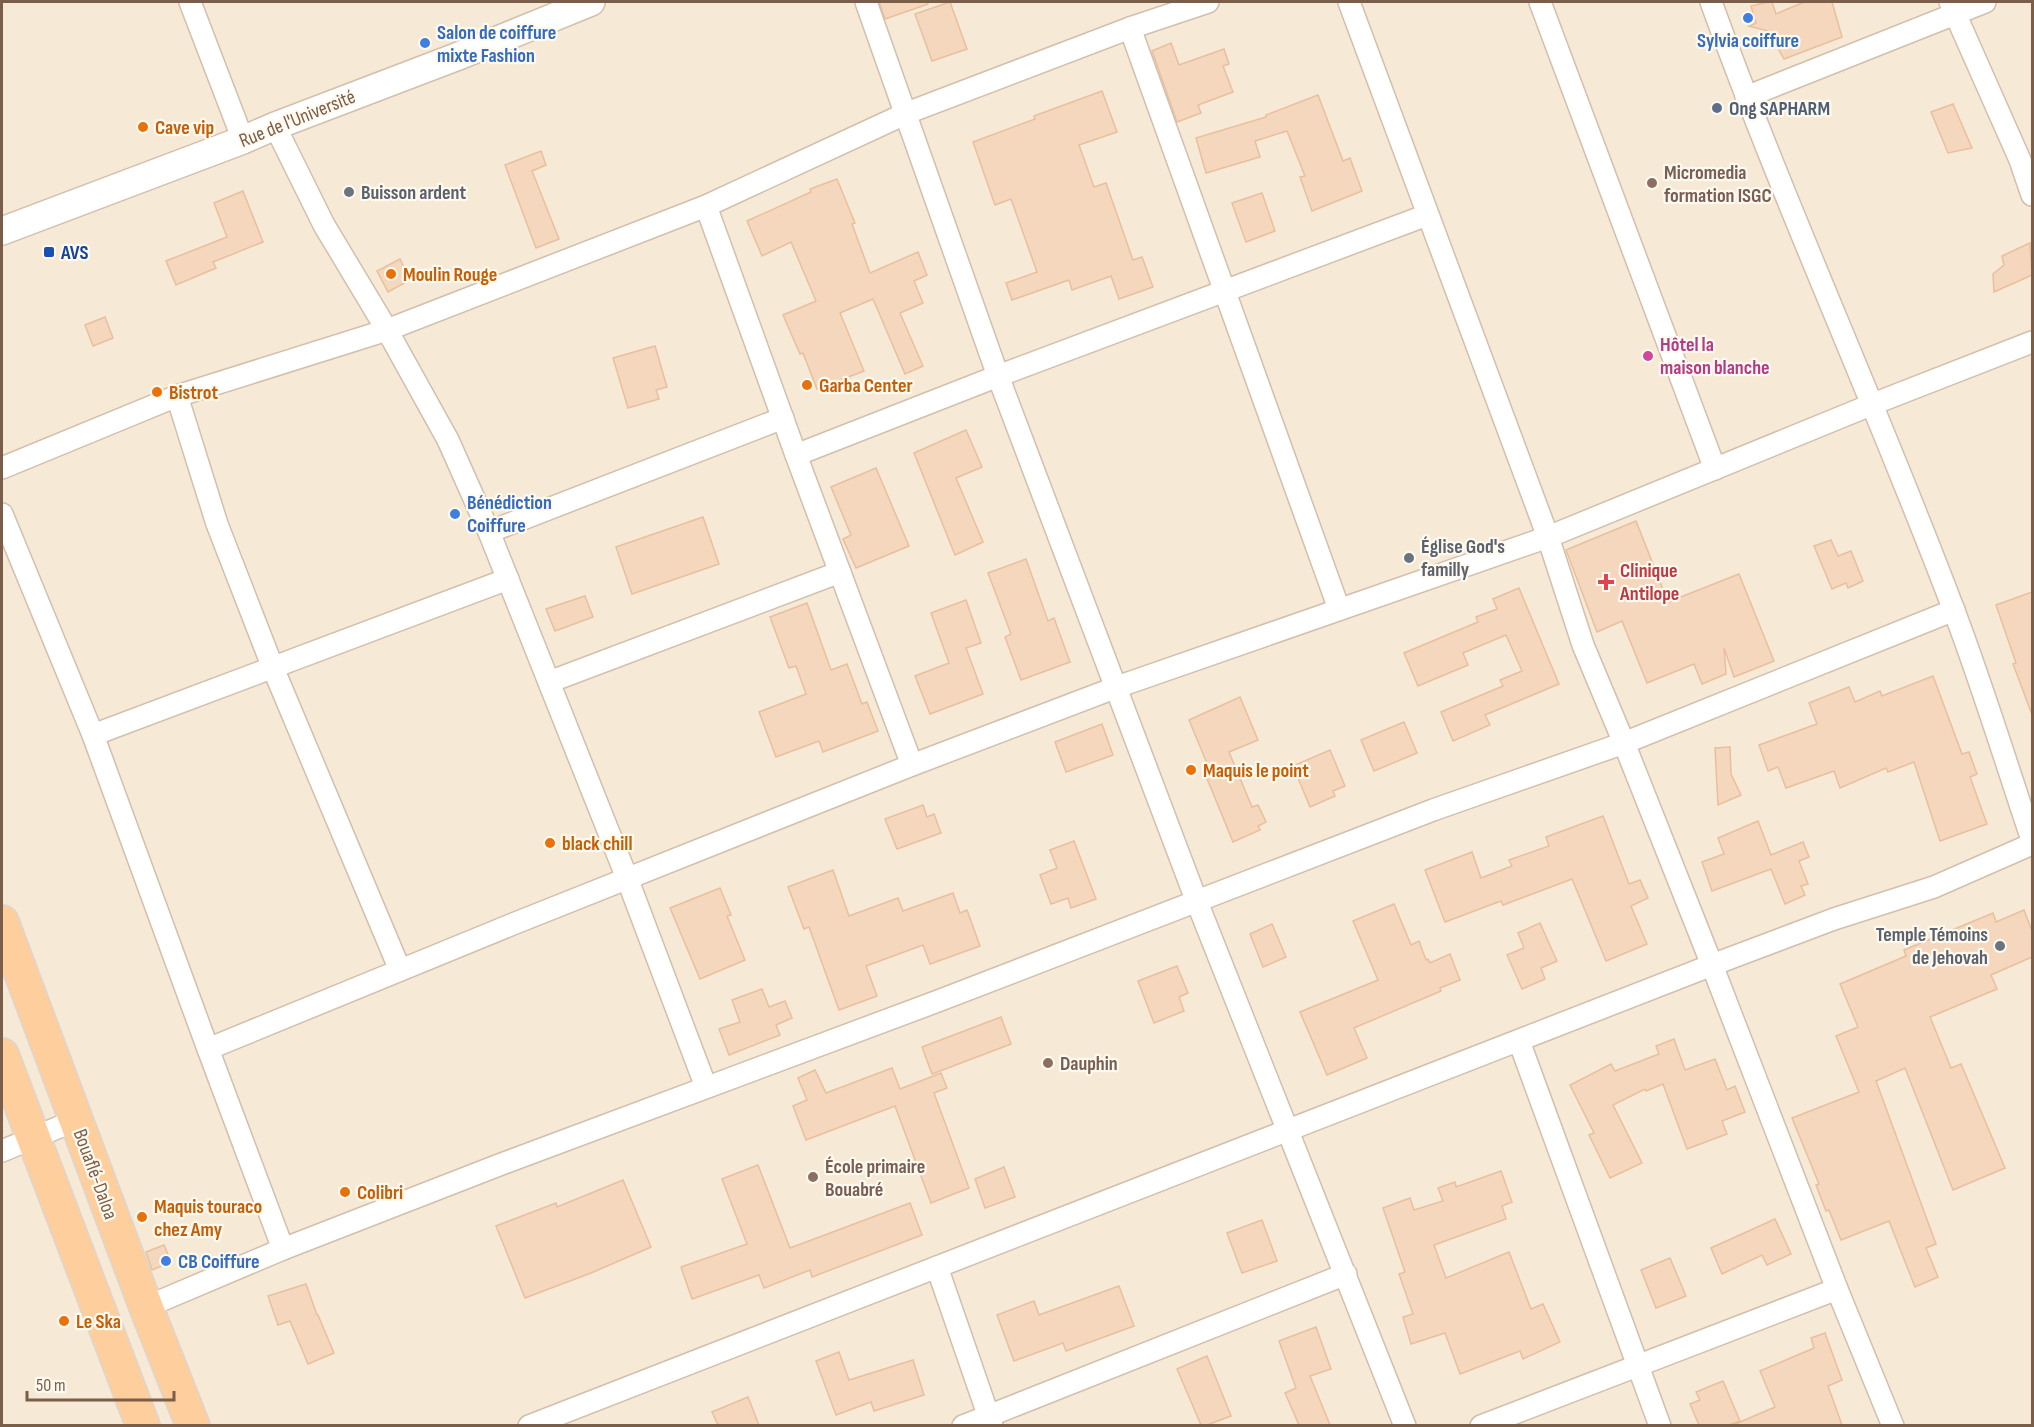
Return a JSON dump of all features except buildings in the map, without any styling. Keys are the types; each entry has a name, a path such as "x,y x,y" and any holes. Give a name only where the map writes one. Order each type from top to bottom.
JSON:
{"highway":[{"name":"Bouaflé-Daloa","path":"2,922 146,1307 193,1425"},
{"path":"2,1055 143,1425"}],"street":[{"path":"190,2 243,140"},
{"name":"Rue de l'Université","path":"2,231 243,140 591,2"},
{"path":"866,2 998,376 1197,902 1405,1425"},
{"path":"2,468 177,396 387,330 706,206 907,113 1130,28 1208,2"},
{"path":"1349,2 1548,537 1583,645 1624,743 1837,1289 1893,1425"},
{"path":"1540,2 1715,469"},
{"path":"529,1425 1712,965 1834,919 1934,887 2032,842 1954,610 1873,404 1746,97 1711,2"},
{"path":"1746,97 1952,7 1985,2"},
{"path":"1952,7 2020,160 2032,195"},
{"path":"1130,28 1339,609"},
{"path":"275,126 324,225 387,330 448,440 508,579 627,878 706,1087"},
{"path":"706,206 912,765"},
{"path":"796,455 1224,290 1427,215"},
{"path":"208,1049 627,878 912,765 1117,687 1548,537 1873,404 2032,342"},
{"path":"177,396 217,524 273,668 400,970"},
{"path":"489,532 783,418"},
{"path":"2,514 93,735 284,1250"},
{"path":"549,682 840,572"},
{"path":"93,735 508,579"},
{"path":"146,1307 284,1250 706,1087 949,997 1433,810 1624,743 1954,610"},
{"path":"1519,1041 1660,1425"},
{"path":"2,1151 76,1120"},
{"path":"936,1267 990,1421"},
{"path":"963,1425 990,1421 1346,1274"},
{"path":"1481,1425 1837,1289"}],"shaded area":[{"path":"2,2 2032,2 2032,1425 2,1426"}],"place":[{"name":"Sylvia coiffure","path":"1748,18"},
{"name":"Salon de coiffure mixte Fashion","path":"425,43"},
{"name":"Ong SAPHARM","path":"1717,108"},
{"name":"Cave vip","path":"143,127"},
{"name":"Micromedia formation ISGC","path":"1652,183"},
{"name":"Buisson ardent","path":"349,192"},
{"name":"AVS","path":"49,252"},
{"name":"Moulin Rouge","path":"391,274"},
{"name":"Hôtel la maison blanche","path":"1648,356"},
{"name":"Garba Center","path":"807,385"},
{"name":"Bistrot","path":"157,392"},
{"name":"Bénédiction Coiffure","path":"455,514"},
{"name":"Église God's familly","path":"1409,558"},
{"name":"Clinique Antilope","path":"1606,582"},
{"name":"Maquis le point","path":"1191,770"},
{"name":"black chill","path":"550,843"},
{"name":"Temple Témoins de Jehovah","path":"2000,946"},
{"name":"Dauphin","path":"1048,1063"},
{"name":"École primaire Bouabré","path":"813,1177"},
{"name":"Colibri","path":"345,1192"},
{"name":"Maquis touraco chez Amy","path":"142,1217"},
{"name":"CB Coiffure","path":"166,1261"},
{"name":"Le Ska","path":"64,1321"}]}
